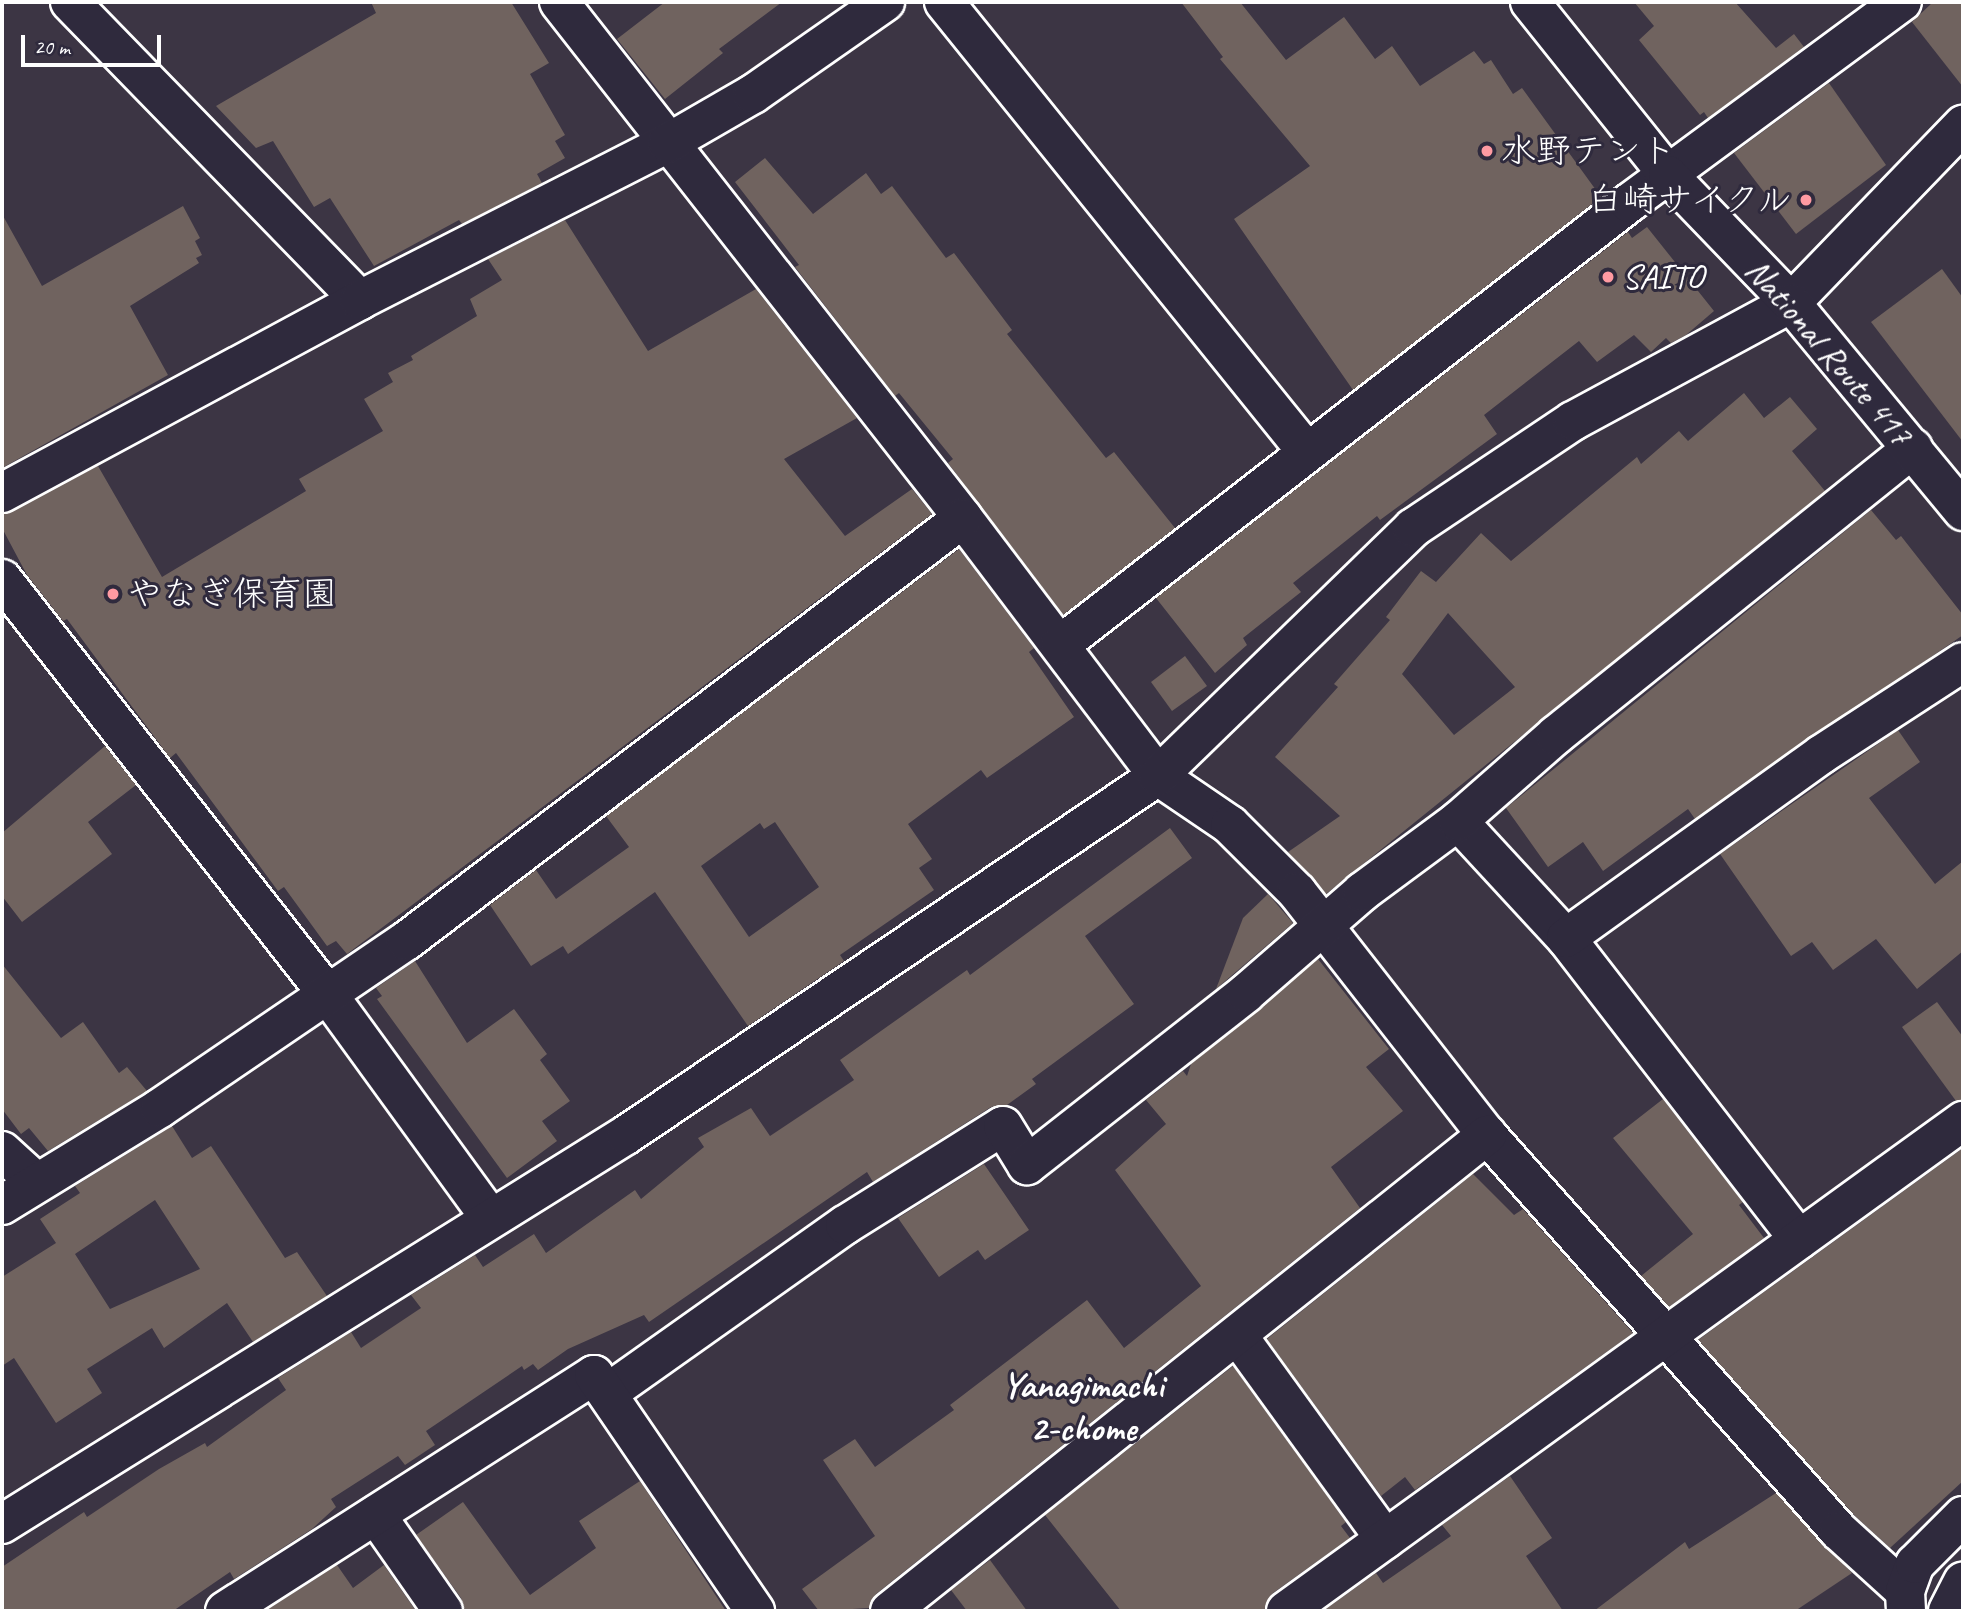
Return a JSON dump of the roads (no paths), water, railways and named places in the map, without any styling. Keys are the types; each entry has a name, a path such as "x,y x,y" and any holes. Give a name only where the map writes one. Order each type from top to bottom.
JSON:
{"main road":[{"path":"70,2 360,300"},
{"path":"559,2 963,518 1158,776 1230,825 1326,927 1487,1135 1607,1266 1664,1337 1712,1384 1839,1531 1896,1605 1915,1563 1963,1516"},
{"path":"2,493 360,300 668,143 753,94 885,2"},
{"path":"944,2 1307,452"},
{"name":"National Route 417","path":"1530,2 1668,175 1791,303 1963,511"},
{"path":"1060,645 1668,175 1902,2"},
{"path":"2,1524 626,1135 1158,776 1413,528 1573,421 1791,303 1963,125"},
{"path":"609,1392 845,1226 1003,1126 1027,1165 1326,927 1362,892 1458,821 1556,735 1913,448"},
{"path":"2,1205 160,1108 329,996 963,518"},
{"path":"2,579 329,996 490,1218"},
{"path":"1566,938 1822,754 1963,662"},
{"path":"1458,821 1566,938 1799,1239"},
{"path":"1286,1611 1963,1121"},
{"path":"890,1611 1487,1135"},
{"path":"2,1151 36,1182"},
{"path":"1238,1336 1385,1539"},
{"path":"225,1611 594,1375 609,1392 755,1611"},
{"path":"376,1515 443,1611"},
{"path":"1948,1611 1963,1582"}],"place":[{"name":"水野テント","path":"1487,151"},
{"name":"白崎サイクル","path":"1806,200"},
{"name":"SAITO","path":"1608,277"},
{"name":"やなぎ保育園","path":"113,594"}],"district":[{"name":"Yanagimachi 2-chome","path":"1083,1408"}]}
